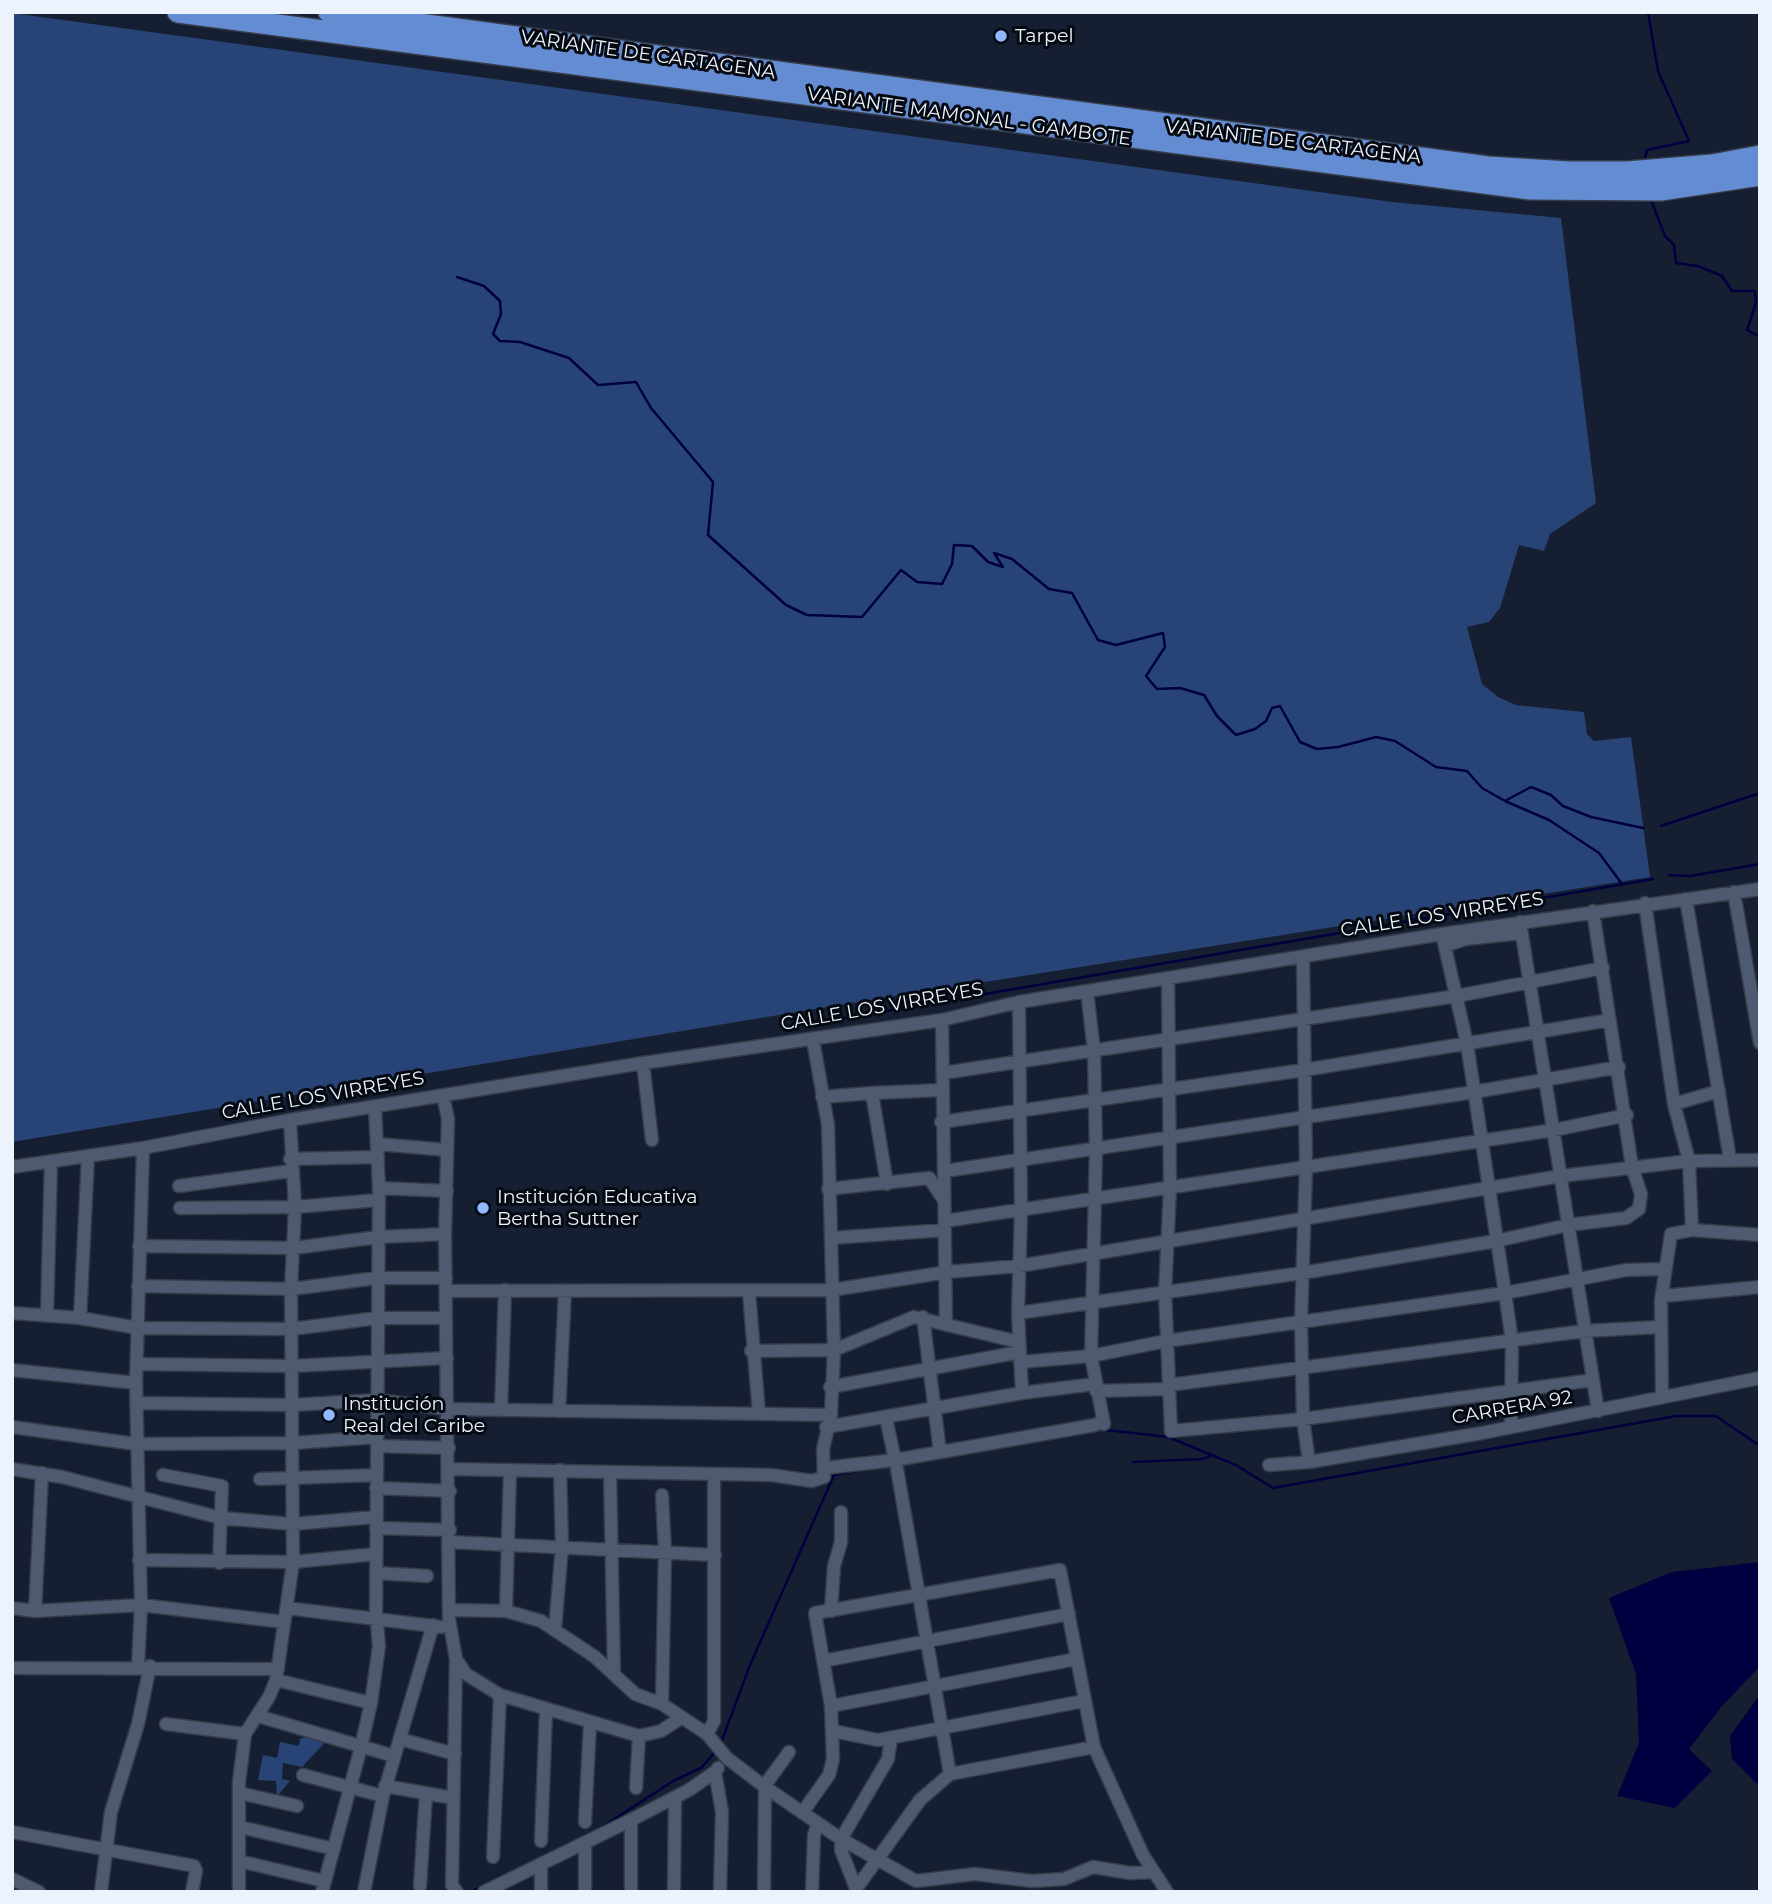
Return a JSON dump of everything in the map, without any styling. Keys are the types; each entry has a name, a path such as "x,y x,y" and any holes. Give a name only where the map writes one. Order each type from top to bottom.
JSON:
{"highway":[{"name":"VARIANTE MAMONAL - GAMBOTE","path":"178,12 1530,190 1661,190 1760,175"},
{"name":"VARIANTE DE CARTAGENA","path":"329,12 1488,167 1627,172 1712,166 1760,156"}],"street":[{"name":"CALLE LOS VIRREYES","path":"12,1167 143,1148 290,1120 643,1063 942,1020 1019,1002 1168,978 1303,957 1444,940 1593,911 1760,889"},
{"path":"1734,892 1753,961 1760,1042"},
{"path":"1686,899 1730,1159"},
{"path":"1645,903 1674,1104 1689,1161 1692,1230"},
{"path":"1018,1313 1302,1273 1496,1241 1568,1225 1626,1218 1639,1209 1641,1194 1632,1167 1627,1115 1593,911"},
{"path":"1521,927 1598,1412"},
{"path":"1444,940 1466,1044 1506,1293 1512,1341 1511,1427"},
{"path":"1303,957 1306,1167 1301,1321 1303,1419 1308,1462"},
{"path":"943,1073 1457,996 1603,968"},
{"path":"1168,978 1170,1188 1165,1292 1171,1431 1303,1419 1593,1380"},
{"path":"825,1468 896,1464 940,1452 1103,1423 1091,1356 1097,1200 1094,1051 1087,991"},
{"path":"1019,1002 1021,1212 1018,1313 1022,1393"},
{"path":"942,1020 941,1122 945,1173 946,1325"},
{"path":"941,1122 1304,1070 1610,1020"},
{"path":"449,1469 771,1475 819,1481 824,1477 834,1350 828,1125 813,1040"},
{"path":"643,1063 652,1140"},
{"path":"828,1189 929,1178 945,1173 1474,1092 1619,1067"},
{"path":"822,1097 942,1090"},
{"path":"1674,1104 1719,1091"},
{"path":"872,1093 887,1184"},
{"path":"443,1096 448,1119 445,1234 450,1491 449,1610 456,1659 452,1885 457,1892"},
{"path":"239,1861 323,1887 371,1703 379,1646 376,1523 379,1194 375,1107"},
{"path":"831,1238 945,1226 1170,1188 1554,1130 1627,1115"},
{"path":"239,1892 239,1793 245,1734 258,1716 277,1674 293,1562 291,1289 295,1207 290,1120"},
{"path":"103,1891 111,1812 138,1724 144,1667 136,1498 136,1383 143,1148"},
{"path":"179,1186 378,1150 447,1150"},
{"path":"80,1318 88,1156"},
{"path":"138,1286 291,1289 377,1278 505,1290 832,1290 947,1272 1019,1266 1561,1176 1689,1161 1760,1160"},
{"path":"47,1315 51,1161"},
{"path":"929,1178 944,1200"},
{"path":"180,1208 295,1207 379,1194 447,1191"},
{"path":"1662,1397 1659,1327 1671,1234 1692,1230 1760,1235"},
{"path":"139,1246 294,1248 378,1237 445,1234"},
{"path":"830,1387 1020,1352 1091,1356 1166,1341 1506,1293 1626,1270 1665,1269"},
{"path":"1663,1296 1760,1287"},
{"path":"501,1410 505,1290"},
{"path":"559,1411 565,1291"},
{"path":"749,1292 751,1351 759,1415"},
{"path":"12,1313 80,1318 138,1328 292,1329 377,1318 446,1318"},
{"path":"751,1351 834,1350 905,1319 923,1317 1020,1352"},
{"path":"923,1317 940,1452"},
{"path":"136,1403 292,1405 377,1400 449,1409 716,1411 828,1421 886,1418 1022,1393 1169,1387 1584,1331 1659,1327"},
{"path":"137,1364 292,1366 447,1358"},
{"path":"12,1370 136,1383"},
{"name":"CARRERA 92","path":"1269,1465 1308,1462 1598,1412 1760,1378"},
{"path":"886,1418 950,1774"},
{"path":"12,1427 136,1444 377,1442 449,1448"},
{"path":"12,1469 42,1473 221,1518 292,1524 376,1523 509,1543 715,1555"},
{"path":"506,1611 510,1470"},
{"path":"555,1629 562,1546 560,1471"},
{"path":"610,1472 614,1674"},
{"path":"35,1611 42,1473"},
{"path":"163,1475 222,1486 219,1563"},
{"path":"714,1476 714,1721 718,1746 715,1772 722,1812 720,1892"},
{"path":"260,1479 377,1482 450,1491"},
{"path":"662,1495 665,1552 662,1704"},
{"path":"831,1611 834,1566 841,1542 841,1512"},
{"path":"139,1560 293,1562 376,1554"},
{"path":"803,1813 829,1775 833,1759 831,1706 815,1614 919,1593 1060,1570 1094,1747 1153,1872 1167,1892"},
{"path":"376,1573 427,1577"},
{"path":"12,1608 35,1611 141,1605 284,1622"},
{"path":"287,1608 377,1617 451,1629"},
{"path":"449,1610 506,1611 541,1621 555,1629 595,1657 635,1694 662,1704 718,1746 765,1787 913,1886 975,1874 1032,1881 1063,1879 1093,1867 1130,1873 1153,1872"},
{"path":"824,1661 1069,1614"},
{"path":"364,1892 384,1791 433,1625"},
{"path":"456,1659 466,1674 500,1695 546,1711 639,1736 661,1731 681,1718"},
{"path":"831,1706 1076,1659"},
{"path":"12,1668 144,1667 277,1674 371,1703"},
{"path":"493,1857 500,1695"},
{"path":"833,1731 878,1740 1084,1701"},
{"path":"541,1842 546,1711"},
{"path":"258,1716 394,1756"},
{"path":"584,1822 590,1723"},
{"path":"166,1724 245,1734"},
{"path":"636,1788 639,1736"},
{"path":"891,1738 888,1759 841,1839 841,1850 858,1889 913,1809 950,1774 1094,1747"},
{"path":"400,1739 455,1754"},
{"path":"764,1892 765,1787 789,1752"},
{"path":"488,1891 675,1797 715,1772"},
{"path":"303,1775 348,1787 426,1793 453,1798"},
{"path":"239,1793 297,1806"},
{"path":"420,1886 426,1793"},
{"path":"674,1892 675,1797"},
{"path":"631,1820 631,1892"},
{"path":"811,1892 814,1835 818,1823"},
{"path":"240,1827 334,1849"},
{"path":"12,1832 194,1866 196,1871 192,1892"},
{"path":"584,1892 585,1844"},
{"path":"541,1866 541,1892"},
{"path":"12,1879 38,1892"}],"shaded area":[{"path":"12,13 1392,202 1561,218 1596,503 1550,534 1544,551 1519,545 1500,608 1489,622 1467,627 1482,684 1498,697 1516,705 1584,712 1587,734 1594,741 1631,737 1650,877 833,1006 12,1142"},
{"path":"1760,1562 1760,1666 1722,1706 1689,1749 1712,1771 1675,1808 1617,1796 1639,1743 1636,1674 1609,1598 1672,1572"},
{"path":"1760,1694 1760,1787 1732,1759 1730,1736"},
{"path":"331,1736 302,1767 283,1763 282,1779 290,1781 277,1796 276,1781 258,1780 263,1755 277,1758 280,1742 299,1746 300,1739 305,1737 322,1740"}],"waterway":[{"path":"1645,158 1647,150 1689,141 1658,71 1648,12"},
{"path":"1651,200 1665,236 1674,245 1676,263 1698,266 1722,276 1732,291 1755,291 1756,303 1747,330 1760,337"},
{"path":"457,277 484,286 500,301 501,314 493,334 500,341 520,342 569,358 598,385 636,382 651,408 713,482 708,535 786,605 807,615 862,617 901,570 917,582 942,584 952,564 954,545 972,546 988,562 1003,567 994,553 1012,559 1049,589 1072,593 1098,640 1116,645 1163,633 1165,647 1146,676 1157,689 1180,688 1204,695 1217,716 1236,735 1255,729 1266,721 1272,708 1280,706 1300,742 1317,749 1338,747 1376,737 1395,741 1436,767 1467,771 1482,788 1505,801 1531,787 1551,795 1563,806 1591,817 1643,828"},
{"path":"1661,826 1760,793"},
{"path":"1505,801 1549,820 1599,853 1622,884"},
{"path":"1669,875 1690,876 1760,864"},
{"path":"811,1024 1653,879"},
{"path":"1106,1430 1168,1437 1236,1465 1273,1488 1676,1416 1716,1416 1760,1446"},
{"path":"1133,1462 1203,1459 1213,1455"},
{"path":"721,1743 750,1665 834,1475 868,1469"},
{"path":"599,1829 673,1781 701,1768 715,1752"},
{"path":"471,1892 484,1886"}],"place":[{"name":"Tarpel","path":"1001,36"},
{"name":"Institución Educativa Bertha Suttner","path":"483,1208"},
{"name":"Institución Real del Caribe","path":"329,1415"}]}
